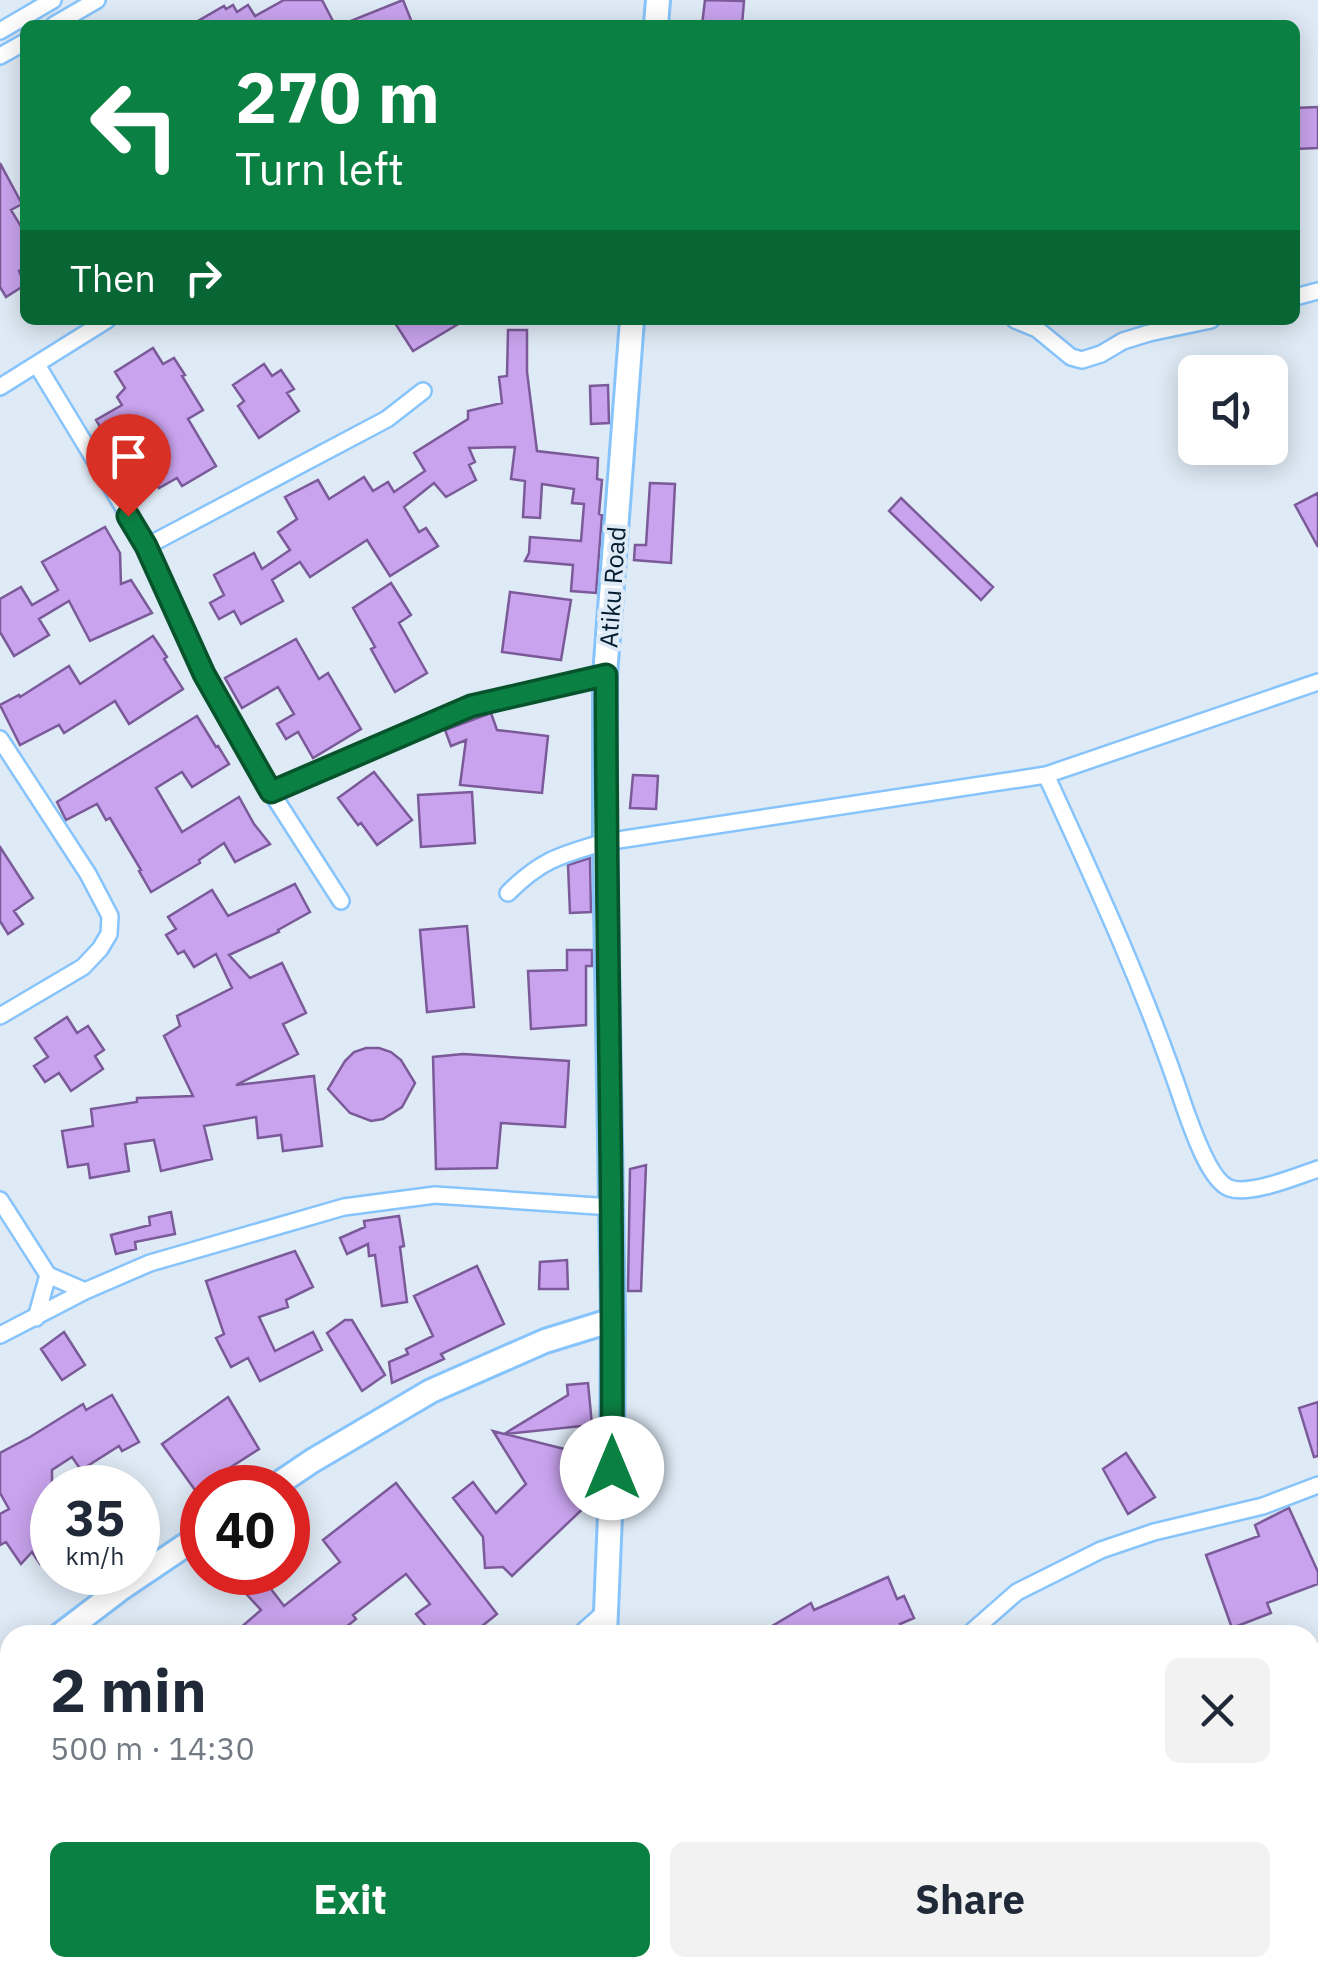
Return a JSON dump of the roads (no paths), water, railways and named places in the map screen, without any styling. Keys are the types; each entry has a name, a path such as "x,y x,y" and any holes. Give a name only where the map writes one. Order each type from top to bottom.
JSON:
{"street":[{"path":"0,31 53,0"},
{"path":"63,20 97,0"},
{"path":"0,388 99,325"},
{"name":"Atiku Road","path":"605,1623 613,1320 606,675 632,325"},
{"path":"1027,325 1071,357 1082,360 1123,341 1187,325"},
{"path":"37,365 146,546 204,674 271,792 341,901"},
{"path":"146,546 387,419 424,390"},
{"path":"271,792 471,706 606,675"},
{"path":"508,893 530,871 560,856 606,842 1046,775 1318,682"},
{"path":"0,738 88,874 110,916 110,934 83,967 0,1016"},
{"path":"1046,775 1160,1032 1196,1139 1216,1176 1227,1188 1243,1190 1284,1182 1318,1168"},
{"path":"0,1335 150,1263 344,1208 435,1194 612,1207"},
{"path":"0,1200 48,1275 85,1291"},
{"path":"36,1318 48,1275"},
{"path":"306,1465 431,1391 545,1341 613,1320"},
{"path":"979,1625 1017,1592 1101,1550 1154,1532 1263,1506 1318,1485"},
{"path":"73,1625 180,1549"}]}
